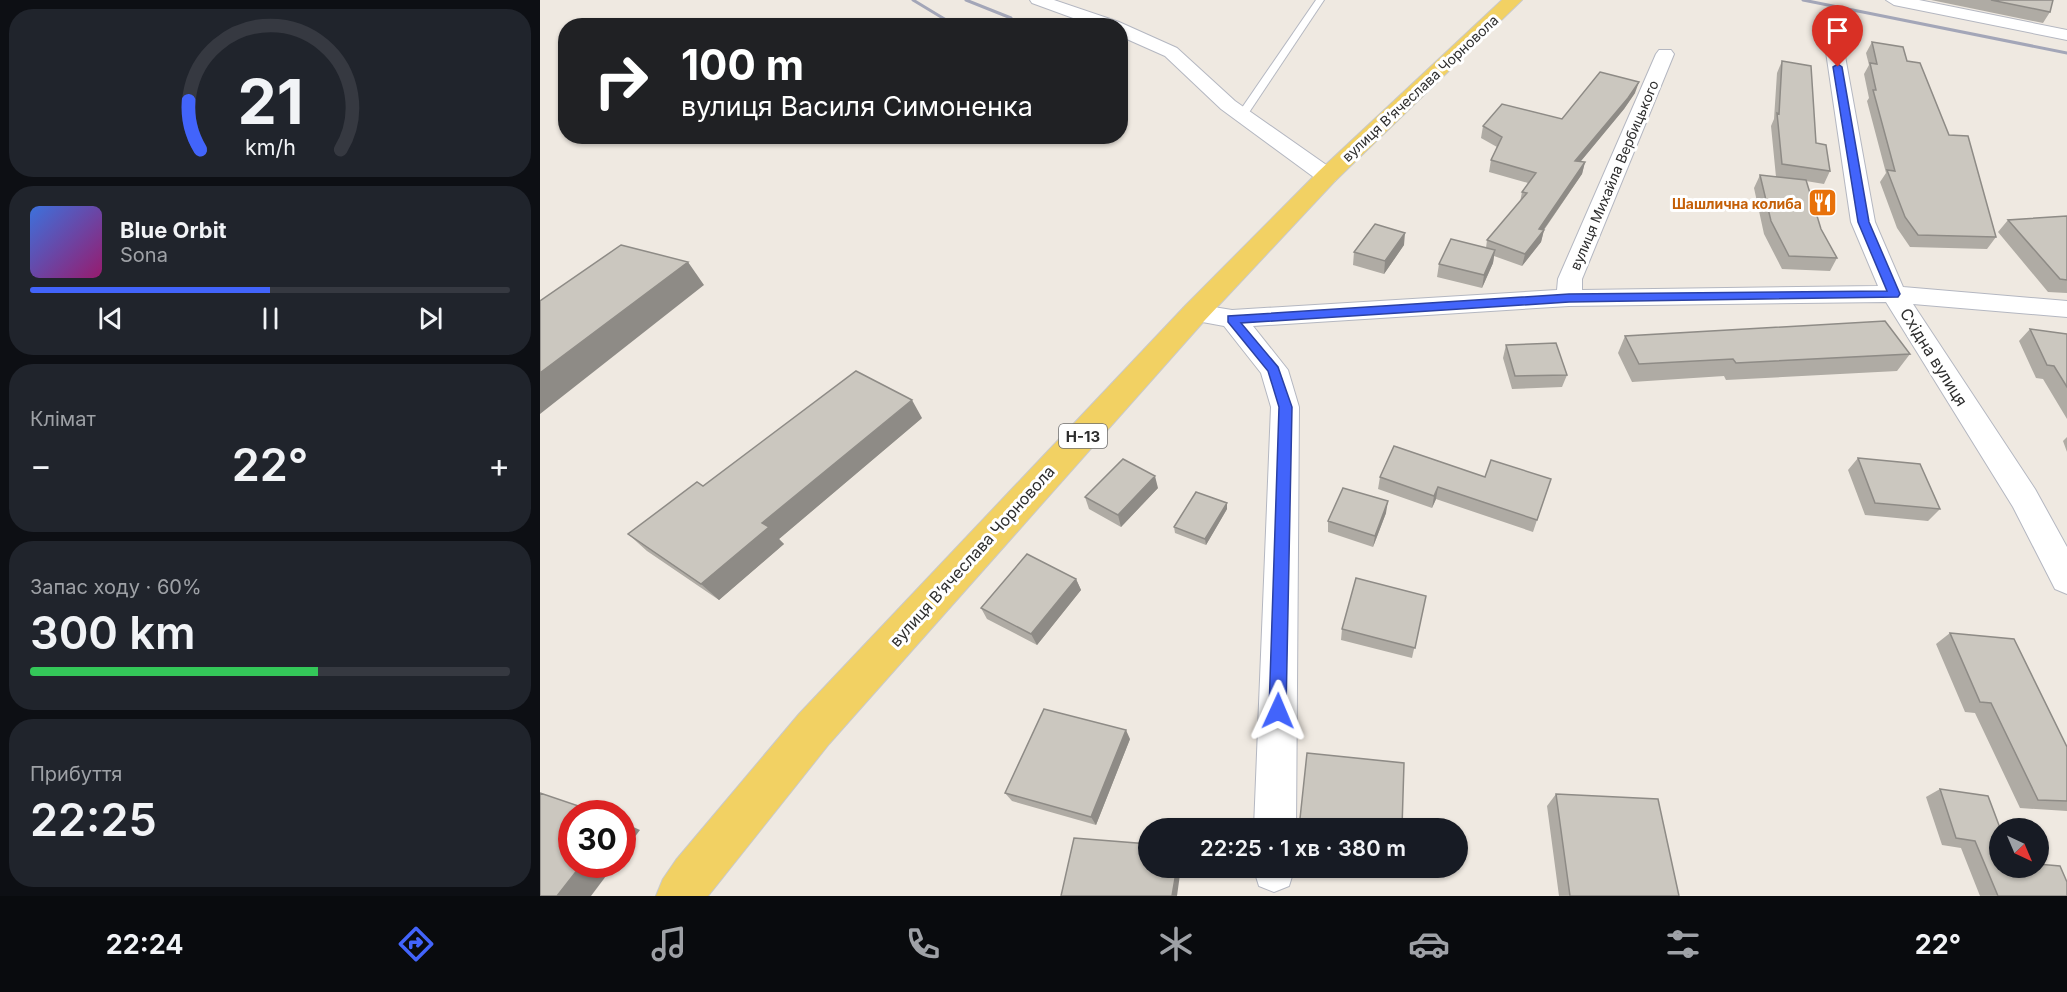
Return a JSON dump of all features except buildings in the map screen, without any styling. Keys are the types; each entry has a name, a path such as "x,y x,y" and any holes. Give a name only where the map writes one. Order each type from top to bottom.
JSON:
{"main road":[{"name":"вулиця Вʼячеслава Чорновола","path":"680,896 814,729 1195,313 1327,176 1513,0"}],"street":[{"path":"1038,0 1090,18"},
{"path":"1894,0 2067,35"},
{"name":"вулиця Вʼячеслава Чорновола","path":"1128,33 1171,52 1242,115 1327,176"},
{"name":"Східна вулиця","path":"1834,45 1863,222 1894,294 2024,498 2067,579"},
{"name":"вулиця Михайла Вербицького","path":"1569,298 1570,279 1665,54"},
{"path":"1195,313 1232,319 1569,298 1894,294 2067,309"},
{"path":"1232,319 1274,370 1285,407 1275,818"}],"lane":[{"path":"1242,115 1320,0"}],"railway":[{"path":"913,0 943,18"},
{"path":"966,0 1011,18"},
{"path":"1803,0 2067,53"}],"place":[{"name":"Шашлична колиба","path":"1823,203"}],"route":[{"path":"1278,711 1285,407 1274,370 1232,319 1569,298 1894,294 1863,222 1838,67"}]}
